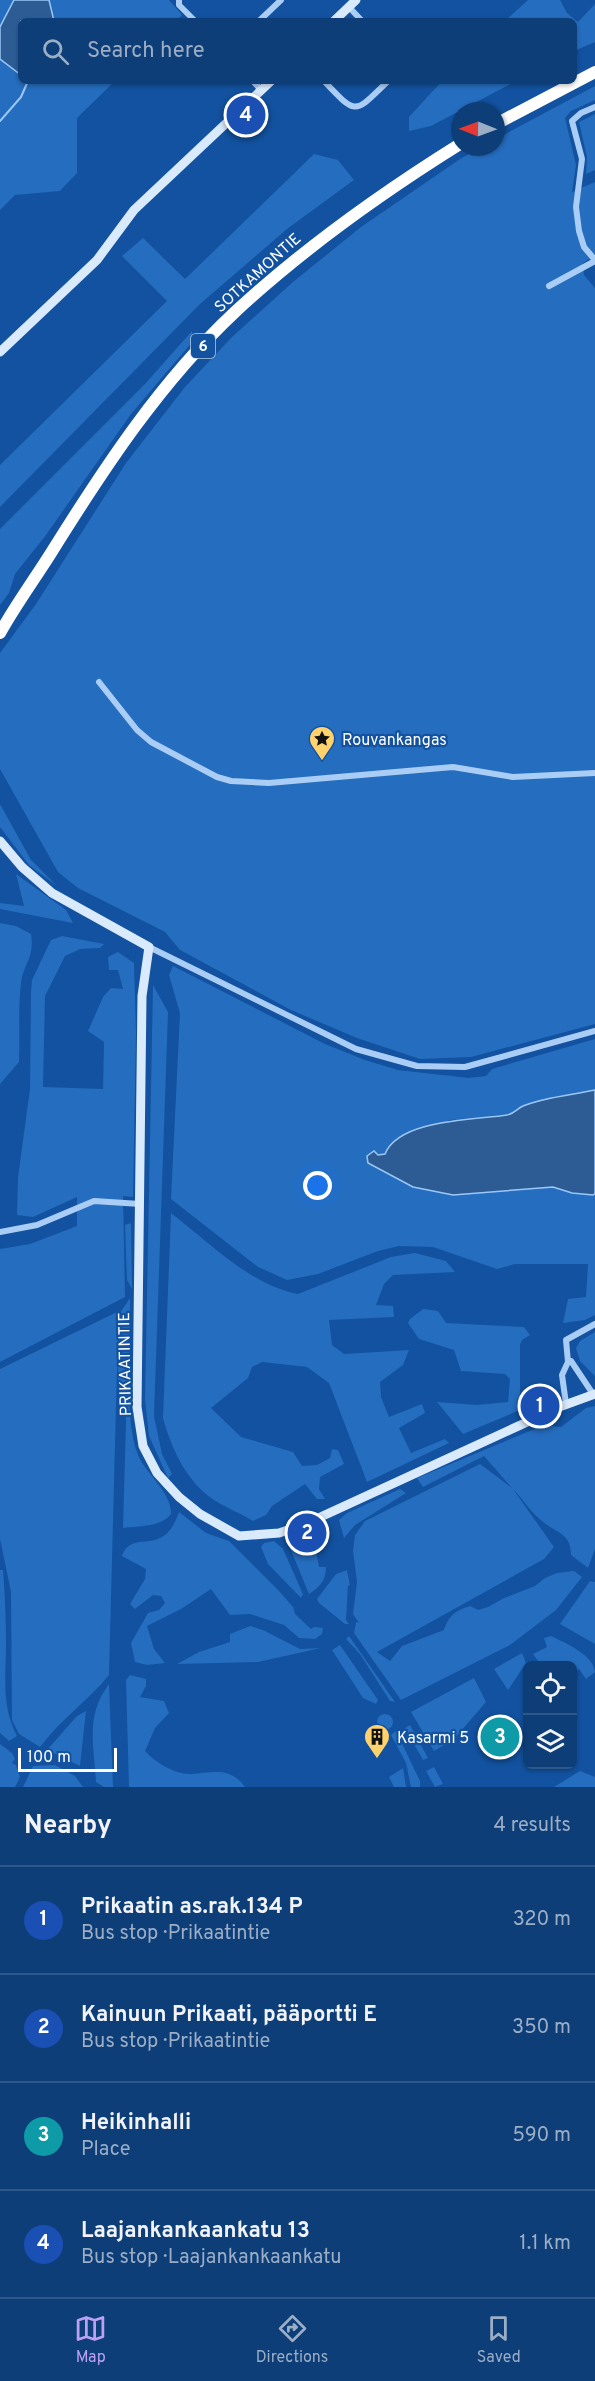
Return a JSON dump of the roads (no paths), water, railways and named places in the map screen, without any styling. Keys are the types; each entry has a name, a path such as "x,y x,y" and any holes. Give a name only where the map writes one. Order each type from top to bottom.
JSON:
{"highway":[{"path":"577,81 595,72"},
{"path":"505,119 572,84"},
{"name":"SOTKAMONTIE","path":"0,633 111,461 171,382 226,321 319,240 375,199 451,150"},
{"name":"SOTKAMONTIE","path":"0,624 12,612"}],"street":[{"path":"179,0 179,5 192,18"},
{"path":"262,18 281,0"},
{"path":"337,18 356,0"},
{"path":"349,7 359,18"},
{"path":"256,84 261,90"},
{"path":"0,352 96,260 134,210 268,84"},
{"path":"327,84 347,106 355,109 363,106 385,84"},
{"path":"549,286 595,261 584,247 578,220 577,186 582,159 572,121 581,112 595,107"},
{"path":"99,682 137,730 151,742 217,777 231,781 269,783 453,767 513,777 595,773"},
{"path":"0,841 22,867 52,893 148,947 356,1049 417,1066 465,1067 595,1031"},
{"name":"PRIKAATINTIE","path":"148,947 142,996 137,1407 144,1446 157,1473 179,1497 200,1514 239,1536 279,1533 303,1525 566,1404 594,1394"},
{"path":"0,1232 37,1225 94,1201 140,1204"},
{"path":"566,1404 562,1375 568,1362 566,1340 595,1324"},
{"path":"568,1362 572,1361 579,1369 594,1394"}],"waterway":[{"path":"0,121 21,97 27,84"}],"place":[{"name":"Laajankankaankatu 13","path":"246,115"},
{"name":"Rouvankangas","path":"322,762"},
{"name":"Prikaatin as.rak.134 P","path":"540,1406"},
{"name":"Kainuun Prikaati, pääportti E","path":"307,1533"},
{"name":"Heikinhalli","path":"500,1737"},
{"name":"Kasarmi 5","path":"377,1760"}]}
